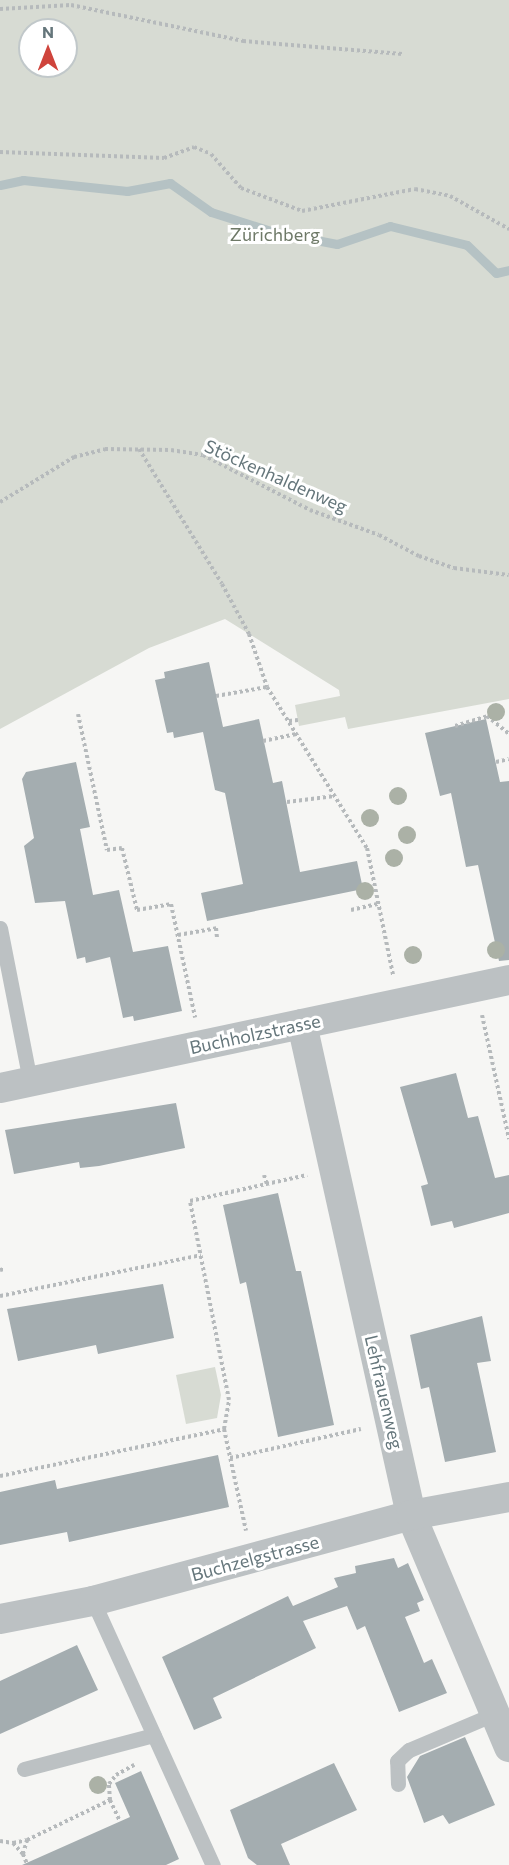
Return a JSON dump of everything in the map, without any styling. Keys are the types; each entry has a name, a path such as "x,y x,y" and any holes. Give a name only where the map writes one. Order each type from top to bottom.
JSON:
{"street":[{"name":"Buchholzstrasse","path":"0,1088 509,980"},
{"name":"Lehfrauenweg","path":"302,1024 411,1515 509,1747"},
{"name":"Buchzelgstrasse","path":"0,1619 93,1601 411,1515 509,1497"}],"lane":[{"path":"0,928 30,1081"},
{"path":"93,1601 213,1865"},
{"path":"398,1784 397,1761 409,1750 494,1714"},
{"path":"24,1769 154,1735"}],"path":[{"path":"0,9 71,5 243,41 402,54"},
{"path":"0,152 164,158 194,147 211,154 241,188 302,211 415,189 450,196 509,229"},
{"path":"139,449 222,584 249,634 267,687 367,848 395,985"},
{"name":"Stöckenhaldenweg","path":"0,502 74,457 139,449 203,455 310,510 379,535 419,556 454,568 509,575"},
{"path":"216,696 267,687"},
{"path":"78,714 107,850 122,848 137,910 171,903 197,1026"},
{"path":"455,726 487,716 509,734"},
{"path":"289,722 298,720"},
{"path":"263,741 296,734"},
{"path":"496,762 509,759"},
{"path":"287,802 335,796"},
{"path":"351,910 378,904"},
{"path":"178,935 216,928 217,938"},
{"path":"480,1009 509,1139"},
{"path":"248,1542 224,1429 229,1400 190,1201 317,1173"},
{"path":"264,1175 267,1184"},
{"path":"0,1296 201,1255"},
{"path":"230,1458 370,1427"},
{"path":"0,1476 224,1429"},
{"path":"120,1821 110,1800 109,1784 116,1774 161,1751"},
{"path":"0,1841 13,1843 27,1840 110,1800"},
{"path":"23,1854 27,1840"},
{"path":"13,1843 23,1854 27,1864"}],"green space":[{"name":"Zürichberg","path":"0,0 509,0 509,699 348,729 345,717 299,726 295,705 340,696 339,690 225,619 149,648 0,729"},
{"path":"215,1367 221,1395 217,1418 186,1424 176,1375"}],"building":[{"path":"209,662 223,727 259,719 273,783 282,781 300,872 357,861 363,889 207,921 201,893 243,884 225,793 215,790 203,732 174,738 173,732 167,733 155,680 165,678 164,672"},
{"path":"486,719 500,782 509,781 509,960 499,961 478,865 466,867 451,793 440,796 425,733"},
{"path":"76,762 90,827 80,829 93,895 119,890 133,952 168,946 182,1011 134,1021 133,1016 123,1018 110,957 86,963 85,957 77,959 65,901 35,903 24,846 34,838 22,779 26,772"},
{"path":"456,1073 468,1118 478,1116 495,1178 509,1175 509,1213 454,1228 452,1221 431,1226 421,1186 428,1184 400,1087"},
{"path":"176,1103 185,1148 99,1166 80,1168 79,1162 14,1174 5,1130"},
{"path":"278,1193 296,1271 301,1271 334,1425 278,1437 246,1282 240,1284 223,1205"},
{"path":"163,1284 174,1338 98,1354 96,1345 18,1361 7,1309"},
{"path":"482,1316 491,1361 477,1363 496,1452 445,1462 429,1387 421,1389 410,1335"},
{"path":"218,1455 229,1507 69,1542 67,1532 0,1545 0,1492 55,1480 57,1489"},
{"path":"394,1558 398,1568 408,1563 424,1600 417,1603 420,1611 405,1617 424,1663 432,1659 447,1693 399,1712 365,1626 357,1630 347,1606 303,1621 316,1648 213,1698 222,1718 194,1730 162,1657 288,1596 293,1606 338,1587 334,1578 356,1573 355,1566"},
{"path":"77,1645 98,1690 0,1734 0,1681"},
{"path":"465,1737 495,1805 449,1824 443,1815 424,1823 407,1777 420,1756"},
{"path":"334,1763 357,1810 281,1844 290,1865 257,1865 248,1858 230,1810"},
{"path":"141,1771 179,1859 166,1865 22,1865 130,1817 115,1783"}],"waterway":[{"path":"0,185 23,180 127,191 170,183 211,212 274,232 337,244 390,226 467,245 496,273 509,270"}]}
